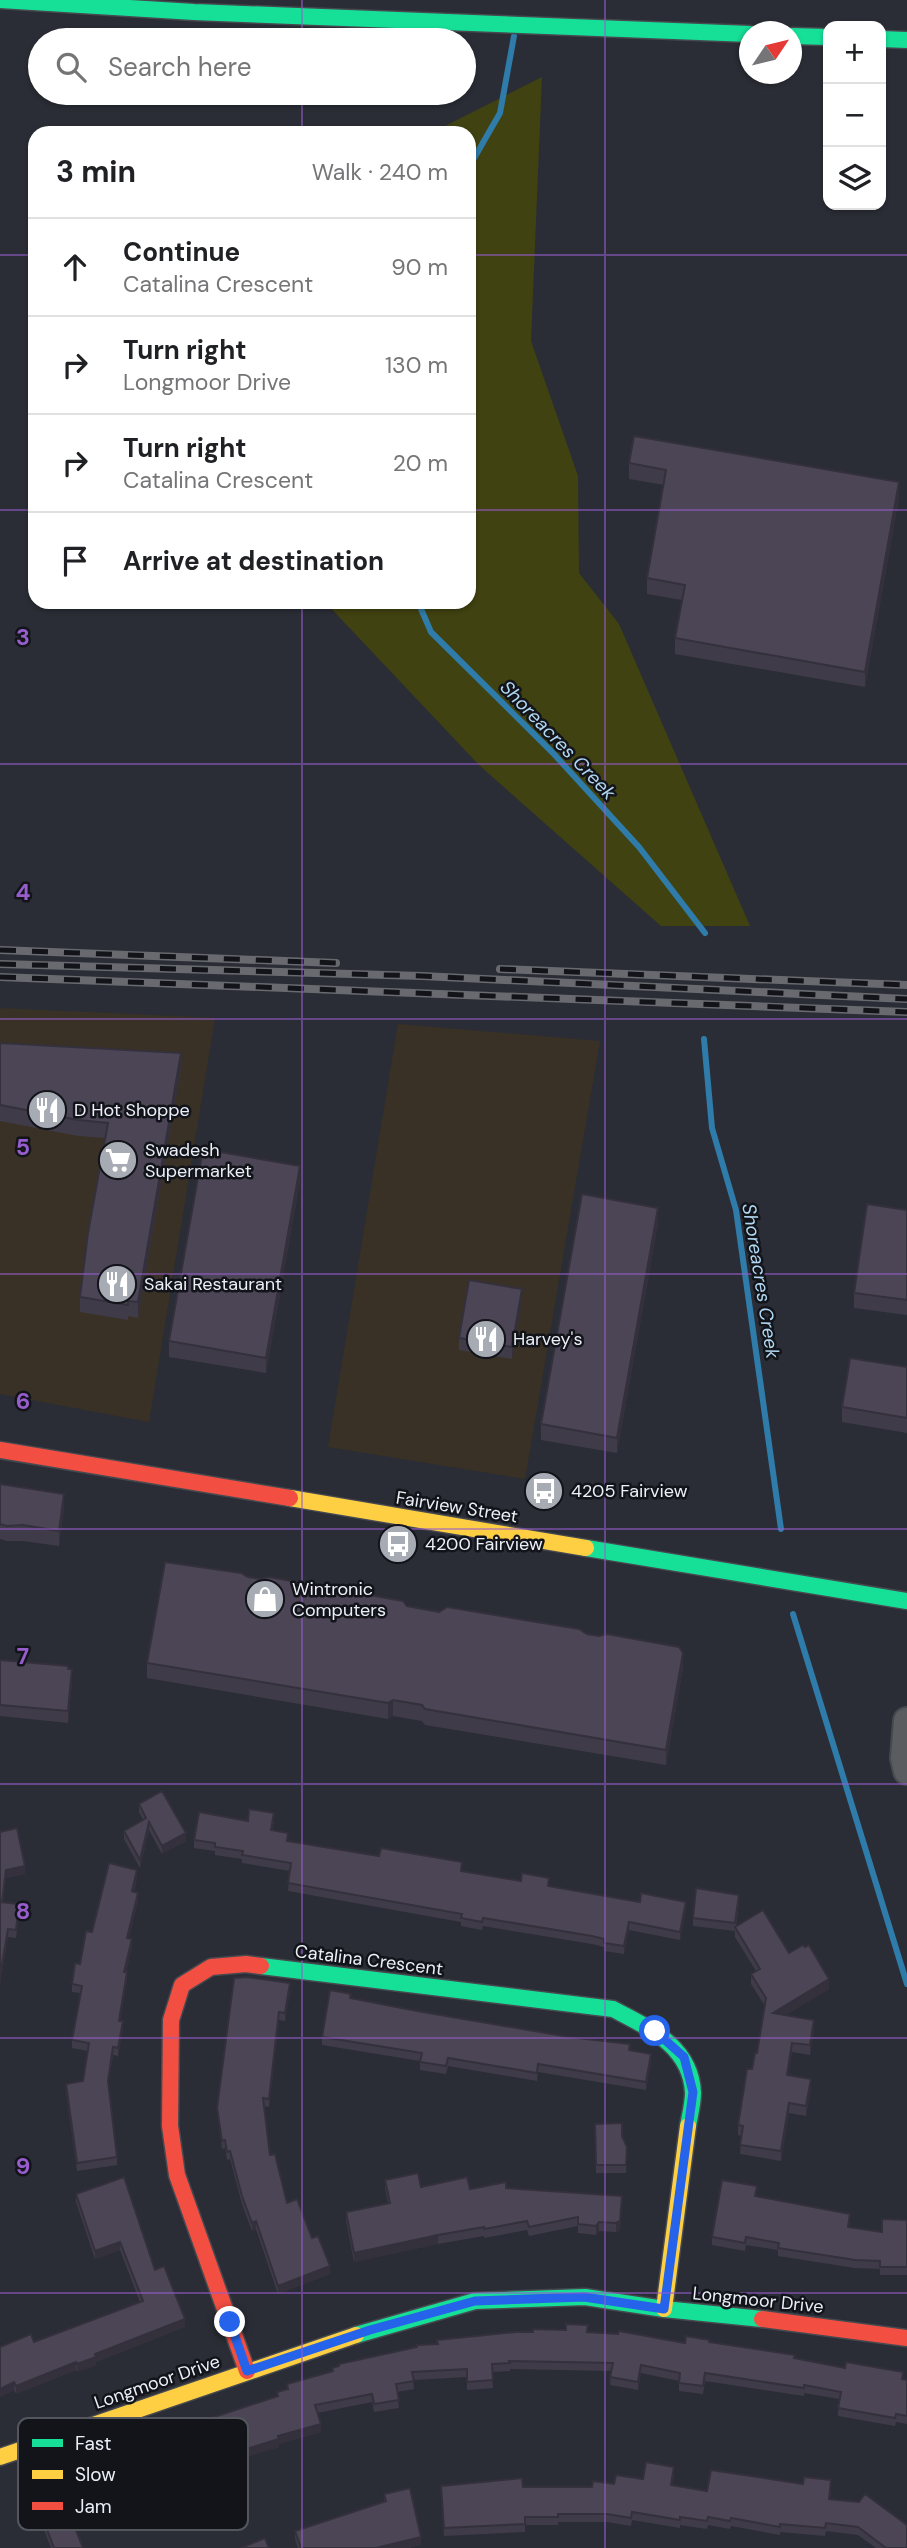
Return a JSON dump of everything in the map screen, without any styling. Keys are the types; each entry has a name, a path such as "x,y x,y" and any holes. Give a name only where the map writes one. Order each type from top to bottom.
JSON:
{"street":[{"path":"0,0 194,6 739,33"},
{"path":"802,36 823,37"},
{"path":"886,39 907,40"},
{"name":"Fairview Street","path":"0,1450 907,1601"},
{"path":"907,1721 904,1758 907,1771"},
{"name":"Catalina Crescent","path":"247,2371 177,2175 170,2126 171,2020 182,1985 211,1967 246,1964 613,2009 655,2031 684,2057 693,2092 664,2309"},
{"name":"Longmoor Drive","path":"112,2418 370,2330 475,2301 584,2297 907,2338"},
{"name":"Longmoor Drive","path":"0,2457 18,2451"}],"shaded area":[{"path":"542,77 531,341 578,476 579,573 619,624 750,926 661,926 479,765 332,609 476,609 476,126 445,126"},
{"path":"0,1008 215,1018 149,1422 0,1394"},
{"path":"398,1024 600,1041 525,1479 328,1447"}],"building":[{"path":"634,436 899,482 865,672 675,638 685,585 647,578 666,470 629,463"},
{"path":"0,1043 181,1053 138,1302 128,1301 128,1305 80,1297 88,1233 108,1123 0,1105"},
{"path":"203,1149 300,1166 266,1358 169,1341"},
{"path":"582,1194 658,1208 617,1438 541,1424"},
{"path":"867,1204 907,1210 907,1300 854,1293"},
{"path":"469,1280 522,1289 512,1347 459,1338"},
{"path":"850,1358 907,1367 907,1418 842,1407"},
{"path":"0,1484 64,1494 59,1531 0,1524"},
{"path":"165,1562 403,1601 407,1606 439,1612 447,1607 579,1629 587,1634 607,1634 679,1647 683,1653 666,1750 425,1709 422,1705 393,1700 388,1703 147,1663"},
{"path":"0,1660 68,1666 68,1669 72,1669 68,1711 0,1705"},
{"path":"162,1791 186,1833 162,1846 149,1822 140,1860 124,1831 146,1818 139,1804"},
{"path":"249,1809 274,1813 271,1830 288,1833 287,1841 379,1856 381,1848 462,1862 461,1871 521,1881 522,1873 549,1878 548,1886 640,1902 641,1893 686,1902 680,1932 629,1922 624,1946 604,1943 604,1939 592,1936 483,1918 482,1922 461,1918 462,1914 288,1883 291,1863 242,1855 243,1851 215,1847 215,1843 194,1840 199,1812 248,1821"},
{"path":"17,1828 25,1866 6,1870 2,1902 19,1904 16,1930 8,1929 0,1976 0,1832"},
{"path":"109,1863 137,1870 132,1891 138,1893 127,1938 132,1939 124,1972 127,1972 119,2021 123,2021 118,2048 113,2047 108,2081 117,2157 77,2163 66,2084 83,2081 89,2043 72,2040 82,1986 72,1984 75,1963 80,1964 86,1931 92,1932"},
{"path":"696,1888 739,1895 735,1923 693,1918"},
{"path":"763,1910 789,1953 803,1945 809,1945 829,1979 773,2013 814,2020 810,2045 792,2043 787,2075 811,2079 806,2106 789,2103 781,2151 740,2145 743,2126 738,2125 747,2069 752,2069 757,2053 766,1998 751,1974 760,1969 735,1927"},
{"path":"234,1978 290,1983 285,2013 279,2012 269,2099 263,2098 270,2155 275,2154 287,2203 297,2199 312,2238 318,2236 330,2266 278,2286 256,2221 252,2223 242,2196 230,2151 227,2152 225,2140 222,2141 217,2108"},
{"path":"330,1990 351,1994 350,1998 417,2011 569,2037 630,2044 629,2050 651,2054 646,2082 538,2064 537,2073 448,2058 446,2066 420,2062 422,2053 322,2037"},
{"path":"622,2123 622,2136 627,2147 626,2165 596,2165 595,2124"},
{"path":"418,2173 421,2187 467,2177 470,2189 506,2182 506,2188 622,2196 620,2221 599,2222 596,2226 578,2224 578,2217 529,2227 527,2221 438,2235 354,2253 346,2212 390,2203 385,2180"},
{"path":"124,2177 155,2270 164,2266 185,2319 95,2354 96,2357 77,2364 76,2362 16,2386 14,2382 0,2389 0,2347 31,2334 34,2342 143,2301 120,2242 95,2251 76,2194"},
{"path":"722,2180 757,2186 755,2196 850,2214 848,2227 882,2232 882,2219 907,2220 907,2267 880,2267 880,2261 855,2260 778,2248 779,2243 746,2237 745,2243 712,2237"},
{"path":"566,2324 588,2325 587,2332 618,2334 619,2331 685,2343 686,2336 795,2355 794,2358 845,2368 846,2362 903,2372 902,2379 907,2380 907,2416 896,2414 895,2418 838,2408 841,2392 804,2385 804,2388 705,2373 703,2386 679,2383 680,2373 641,2365 638,2382 610,2377 613,2363 509,2361 510,2363 492,2364 493,2380 467,2382 467,2369 412,2372 414,2381 396,2384 399,2400 374,2404 372,2394 315,2405 321,2424 278,2436 279,2439 248,2448 248,2418 211,2418 278,2396 277,2392 288,2389 287,2384 333,2371 332,2368 339,2364 417,2345 438,2344 437,2340 533,2332 533,2329 566,2330"},
{"path":"646,2462 674,2467 671,2485 707,2491 711,2470 803,2484 804,2477 831,2480 829,2499 859,2502 865,2494 907,2525 907,2548 886,2548 858,2527 826,2523 825,2528 780,2524 780,2527 731,2518 730,2521 708,2517 707,2521 680,2517 680,2520 632,2512 631,2518 607,2514 558,2514 558,2517 525,2517 525,2524 444,2528 441,2486 522,2478 523,2487 592,2487 593,2481 614,2484 616,2475 643,2479"},
{"path":"410,2488 421,2537 376,2548 301,2548 295,2531 386,2501 384,2494"},
{"path":"47,2530 76,2530 83,2548 54,2548"},
{"path":"265,2538 269,2548 241,2548"}],"waterway":[{"name":"Shoreacres Creek","path":"476,155 500,113 514,36"},
{"name":"Shoreacres Creek","path":"421,609 431,632 552,752 639,847 705,933"},
{"name":"Shoreacres Creek","path":"704,1039 712,1128 736,1210 781,1529"},
{"name":"Shoreacres Creek","path":"793,1614 907,1984"}],"railway":[{"path":"0,950 336,963"},
{"path":"0,964 422,976 907,999"},
{"path":"500,969 907,985"},
{"path":"0,977 907,1012"}],"traffic: fast":[{"path":"0,0 194,12 739,34"},
{"path":"802,36 823,37"},
{"path":"886,39 907,40"},
{"path":"586,1548 907,1601"},
{"path":"261,1966 613,2009 666,2040 685,2063 693,2093 688,2126"},
{"path":"356,2335 475,2301 585,2297 664,2309 762,2319"}],"traffic: slow":[{"path":"290,1498 586,1548"},
{"path":"664,2309 688,2126"},
{"path":"114,2418 356,2335"},
{"path":"0,2457 18,2451"}],"traffic: jam":[{"path":"0,1450 290,1498"},
{"path":"247,2371 177,2175 170,2126 171,2020 182,1985 211,1967 246,1964 261,1966"},
{"path":"762,2319 907,2338"}],"place":[{"name":"D Hot Shoppe","path":"47,1110"},
{"name":"Swadesh Supermarket","path":"118,1160"},
{"name":"Sakai Restaurant","path":"117,1284"},
{"name":"Harvey's","path":"486,1339"},
{"name":"4205 Fairview","path":"544,1491"},
{"name":"4200 Fairview","path":"398,1544"},
{"name":"Wintronic Computers","path":"265,1599"}],"route":[{"path":"230,2322 247,2371 370,2330 475,2301 584,2297 664,2309 693,2092 684,2057 655,2031"}]}
